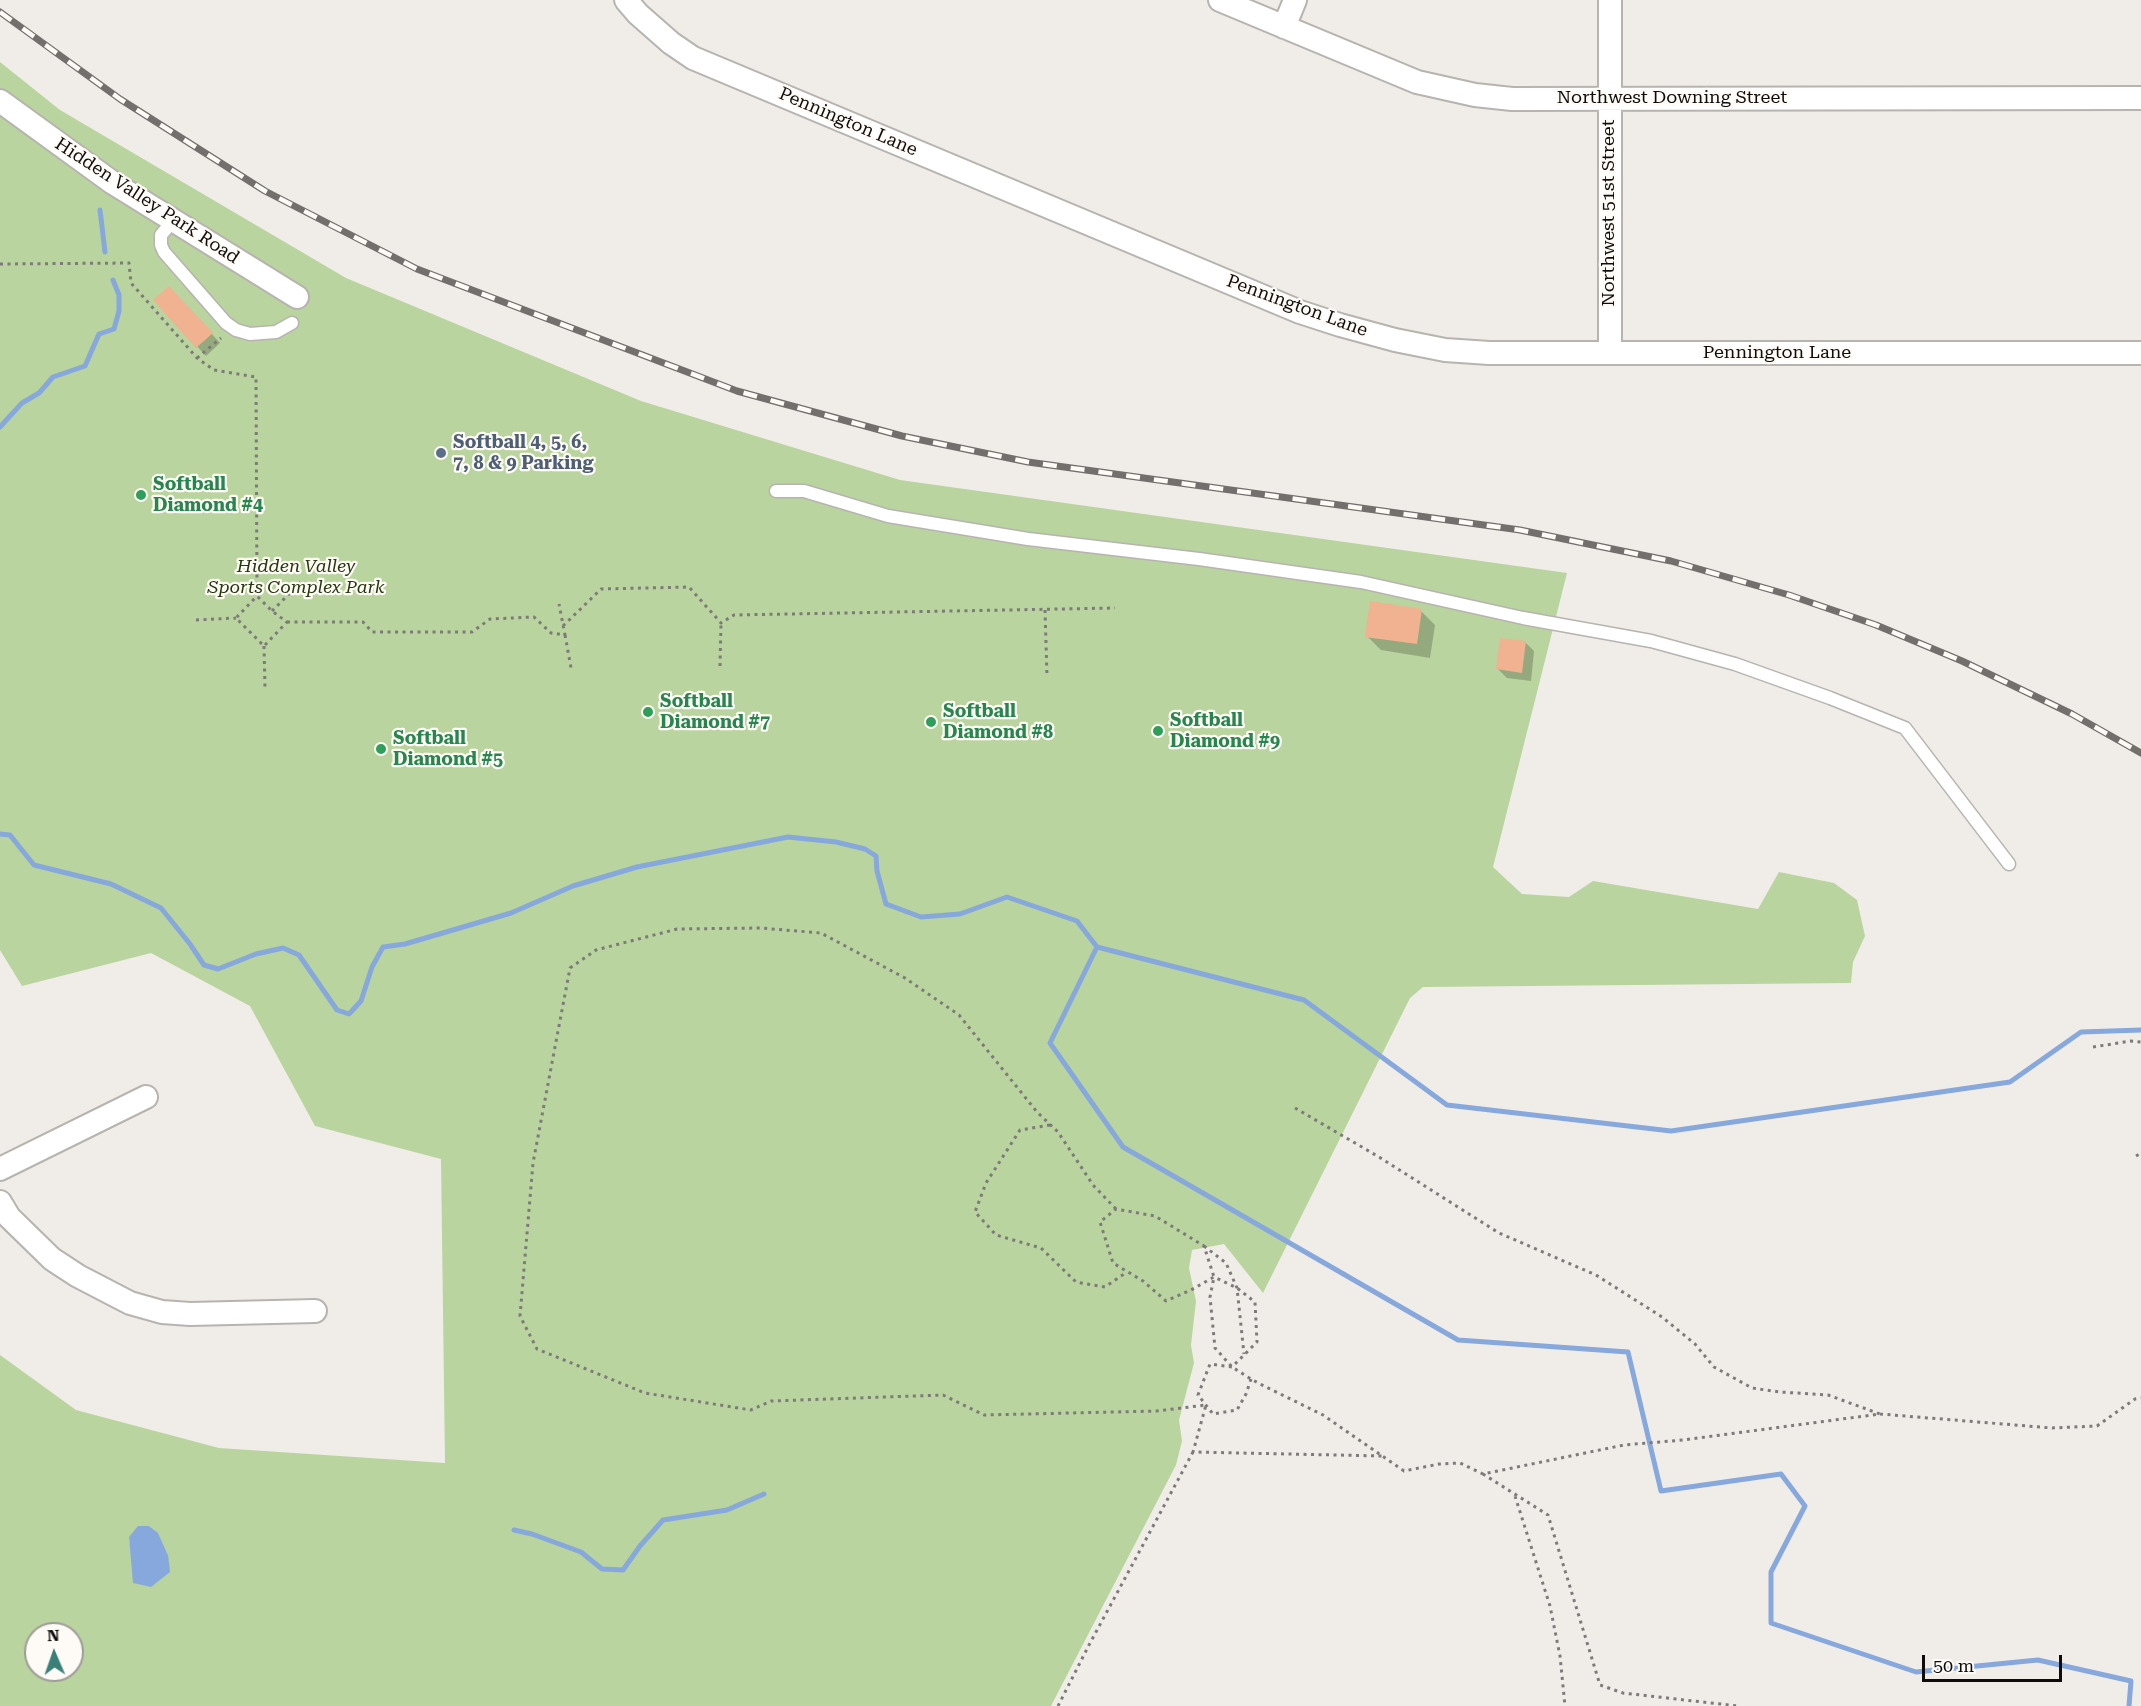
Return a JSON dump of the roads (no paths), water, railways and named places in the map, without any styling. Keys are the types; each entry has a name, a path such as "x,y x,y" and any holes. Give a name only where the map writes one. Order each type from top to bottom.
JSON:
{"street":[{"name":"Pennington Lane","path":"626,0 638,14 671,43 693,58 1300,312 1395,340 1445,350 1489,353 2141,353"},
{"name":"Northwest Downing Street","path":"1220,0 1417,82 1475,95 1512,99 2141,98"},
{"path":"1284,27 1295,0"},
{"name":"Northwest 51st Street","path":"1610,0 1610,353"},
{"name":"Hidden Valley Park Road","path":"0,101 113,183 297,297"},
{"path":"0,1169 146,1097"},
{"path":"0,1202 9,1217 52,1259 78,1276 130,1303 162,1312 190,1314 315,1311"}],"lane":[{"path":"173,221 161,235 160,245 225,323 236,330 250,334 276,332 292,323"},
{"path":"776,491 804,492 888,516 1028,539 1198,559 1362,582 1523,618 1651,641 1735,664 1905,728 2009,864"}],"water":[{"path":"138,1526 149,1526 158,1533 168,1555 170,1572 151,1587 133,1583 129,1537"}],"waterway":[{"path":"100,210 105,252"},
{"path":"0,427 22,403 39,393 53,377 85,366 99,334 114,329 119,311 119,295 113,280"},
{"path":"0,834 10,835 34,865 111,884 161,908 204,965 218,969 256,954 283,948 299,955 337,1010 349,1014 361,1001 372,967 383,947 405,944 511,913 573,886 637,867 788,837 836,842 865,849 876,856 877,871 886,904 921,917 960,914 1007,897 1077,921 1097,947 1050,1043 1123,1147 1458,1340 1628,1352 1661,1491 1781,1474 1805,1506 1771,1572 1771,1623 1916,1672 2038,1660 2131,1681 2129,1706"},
{"path":"1097,947 1304,1000 1447,1105 1671,1131 2010,1082 2081,1032 2141,1030"},
{"path":"514,1530 532,1534 581,1552 602,1569 623,1570 663,1520 727,1510 764,1494"}],"railway":[{"path":"0,12 120,99 265,191 417,269 737,391 902,436 1028,462 1520,530 1671,561 1789,595 1876,625 1962,661 2072,714 2141,753"}],"place":[{"name":"Softball 4, 5, 6, 7, 8 & 9 Parking","path":"441,453"},
{"name":"Softball Diamond #4","path":"141,495"},
{"name":"Softball Diamond #7","path":"648,712"},
{"name":"Softball Diamond #8","path":"931,722"},
{"name":"Softball Diamond #9","path":"1158,731"},
{"name":"Softball Diamond #5","path":"381,749"}],"park label":[{"name":"Hidden Valley Sports Complex Park","path":"296,577"}]}
